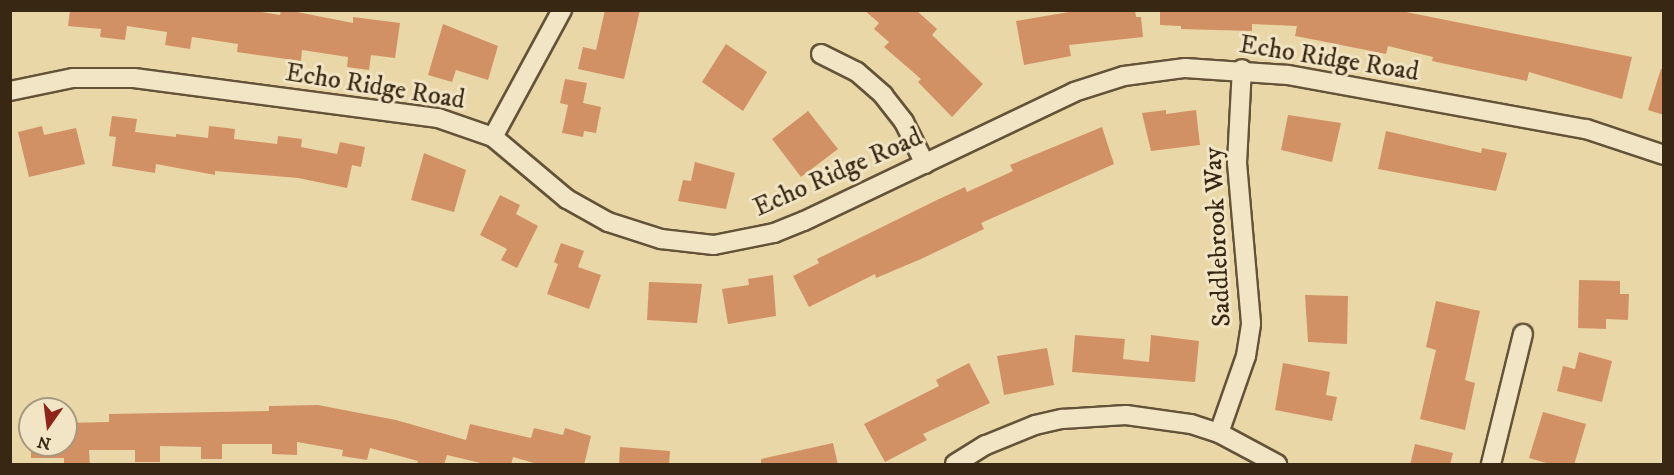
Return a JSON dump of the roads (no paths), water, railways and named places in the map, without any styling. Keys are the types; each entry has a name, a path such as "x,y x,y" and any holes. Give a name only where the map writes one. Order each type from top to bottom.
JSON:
{"street":[{"path":"493,137 562,10"},
{"path":"821,54 857,72 883,95 904,122 925,164"},
{"name":"Echo Ridge Road","path":"10,91 73,78 134,78 409,113 464,125 493,137 585,211 633,231 684,243 714,245 774,233 1099,83 1174,69 1242,69 1586,129 1664,155"},
{"name":"Saddlebrook Way","path":"1219,433 1246,356 1251,323 1236,163 1242,69"},
{"path":"1491,465 1523,334"},
{"path":"955,465 1008,435 1062,418 1126,415 1191,424 1219,433 1277,465"}]}
